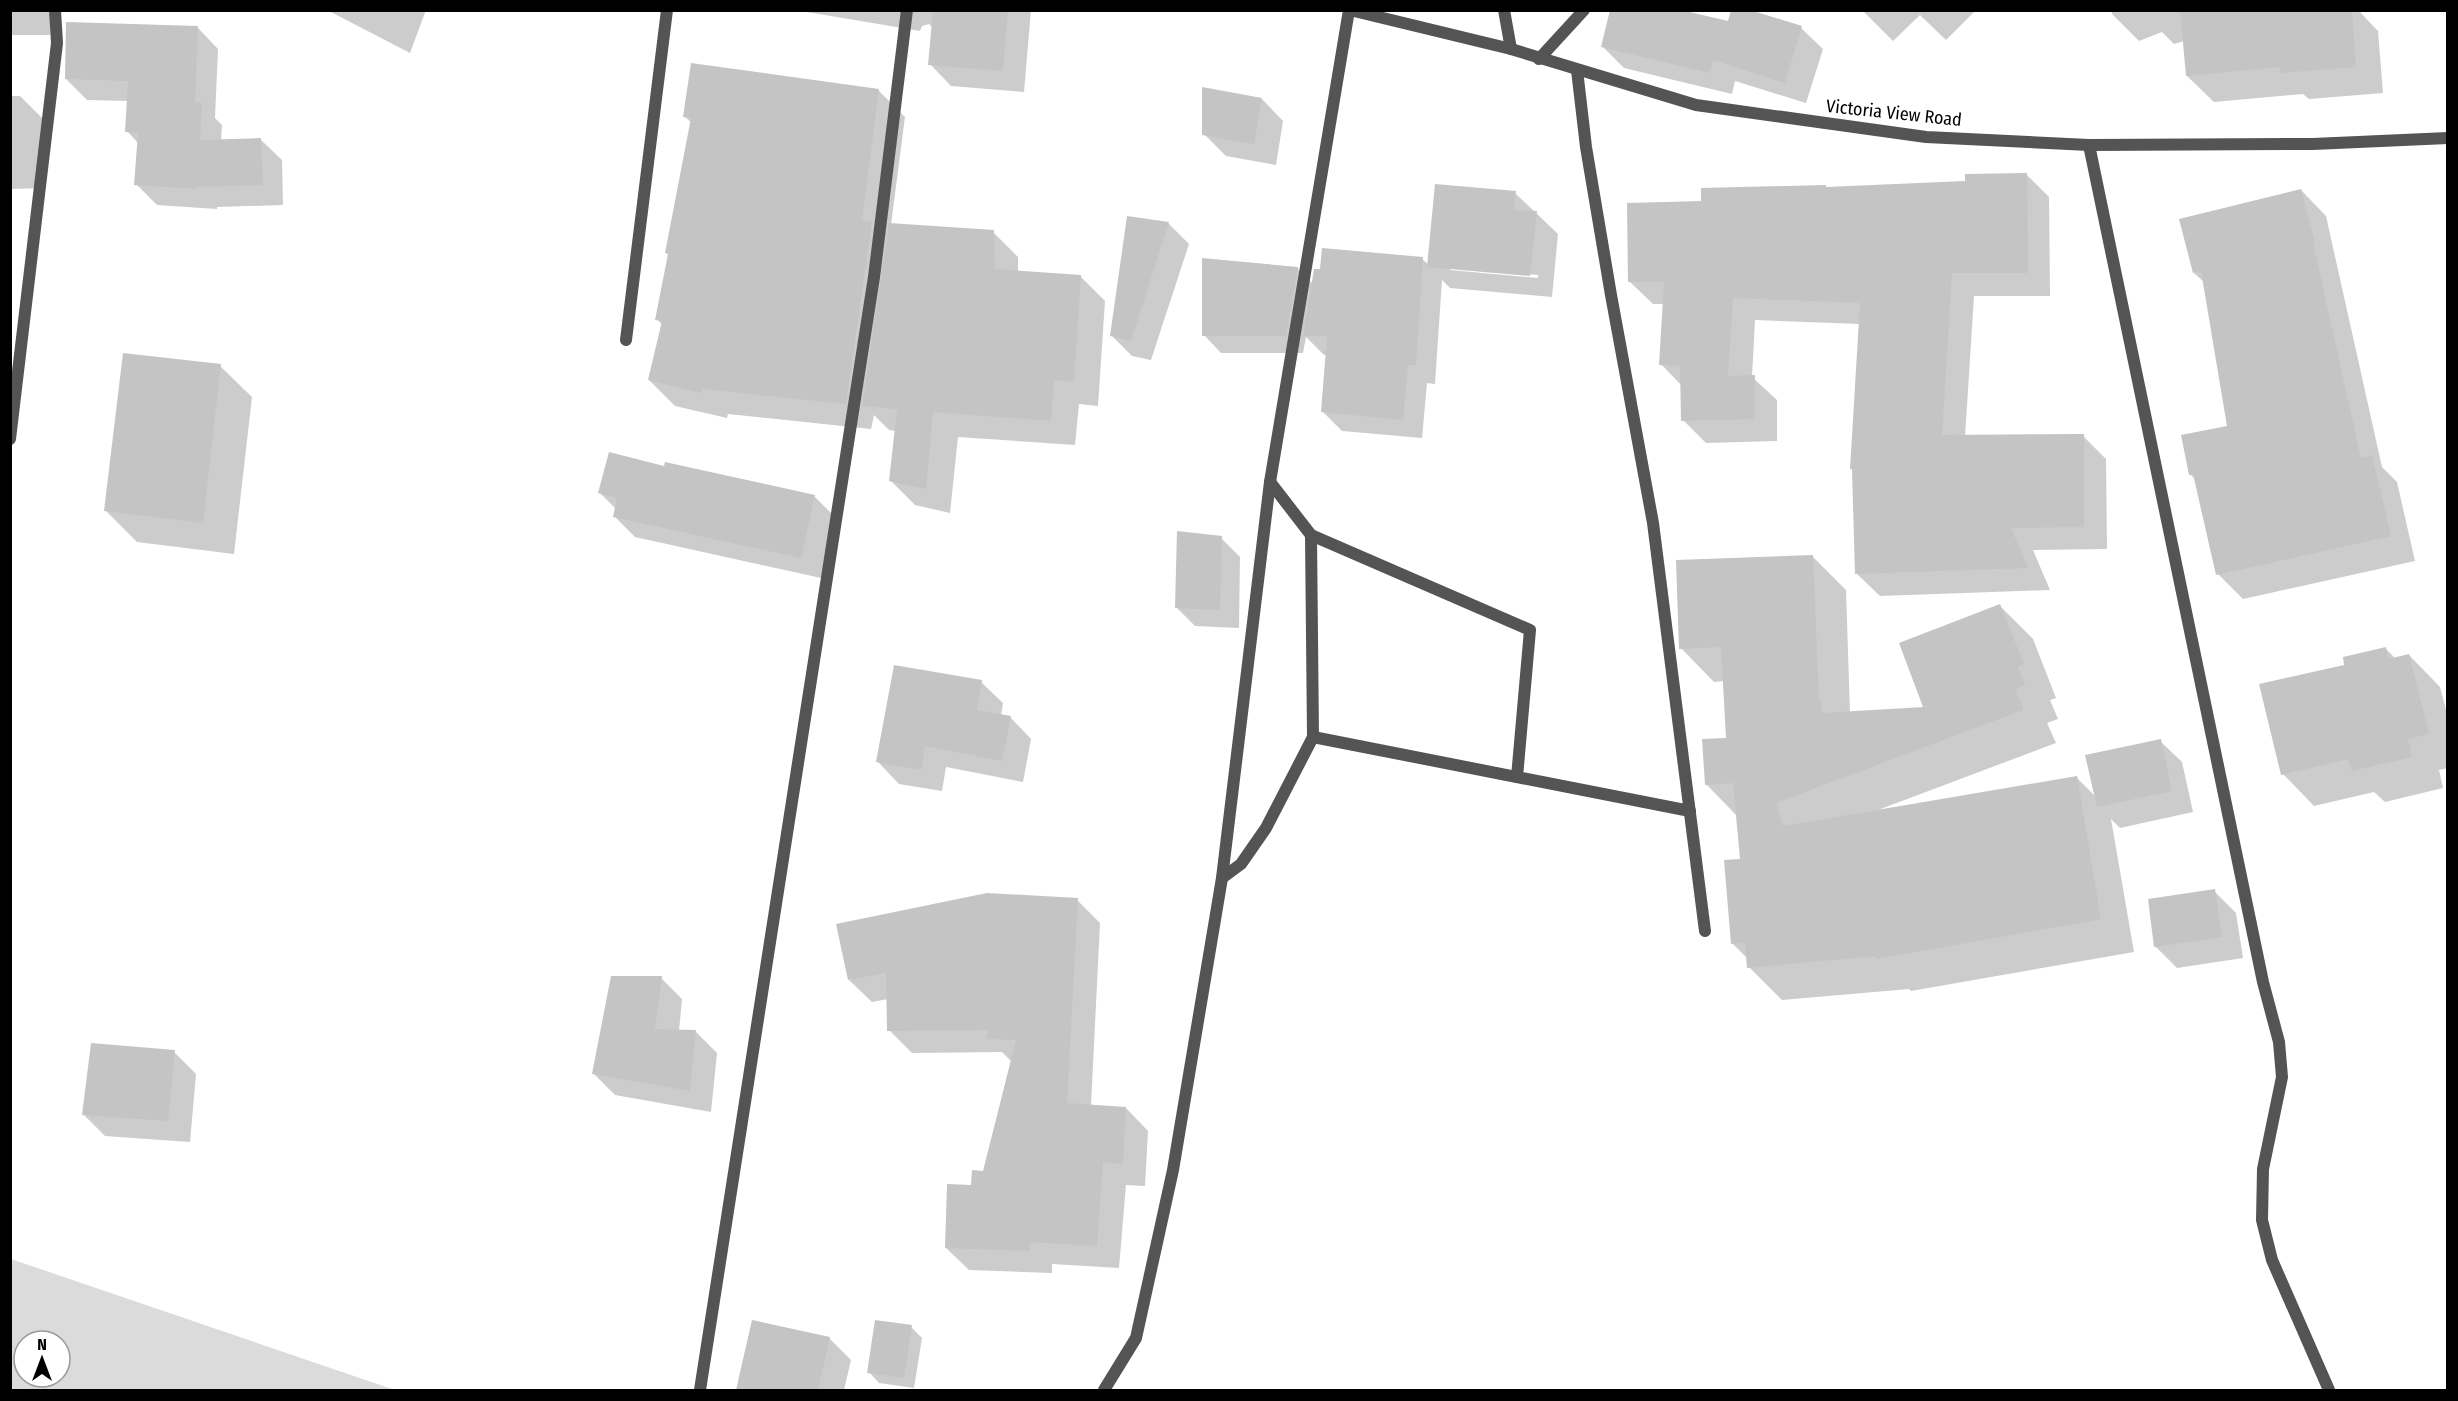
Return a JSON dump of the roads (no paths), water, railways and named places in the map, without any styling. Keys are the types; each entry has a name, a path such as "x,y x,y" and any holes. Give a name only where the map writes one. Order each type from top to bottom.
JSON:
{"street":[{"path":"10,439 57,43 55,10"},
{"path":"626,340 667,10"},
{"path":"700,1390 874,276 907,10"},
{"path":"1104,1390 1136,1338 1173,1170 1222,878 1270,482 1350,10"},
{"name":"Victoria View Road","path":"1350,10 1511,49 1696,105 1926,137 2089,145 2313,144 2448,138"},
{"path":"1504,10 1511,49"},
{"path":"1539,58 1584,10"},
{"path":"1577,70 1586,147 1653,524 1705,930"},
{"path":"2089,145 2263,982 2279,1041 2282,1077 2263,1169 2262,1220 2272,1260 2329,1390"},
{"path":"1270,482 1311,535 1530,630 1518,777"},
{"path":"1222,878 1241,864 1266,828 1313,737 1311,535"},
{"path":"1313,737 1690,811"}]}
